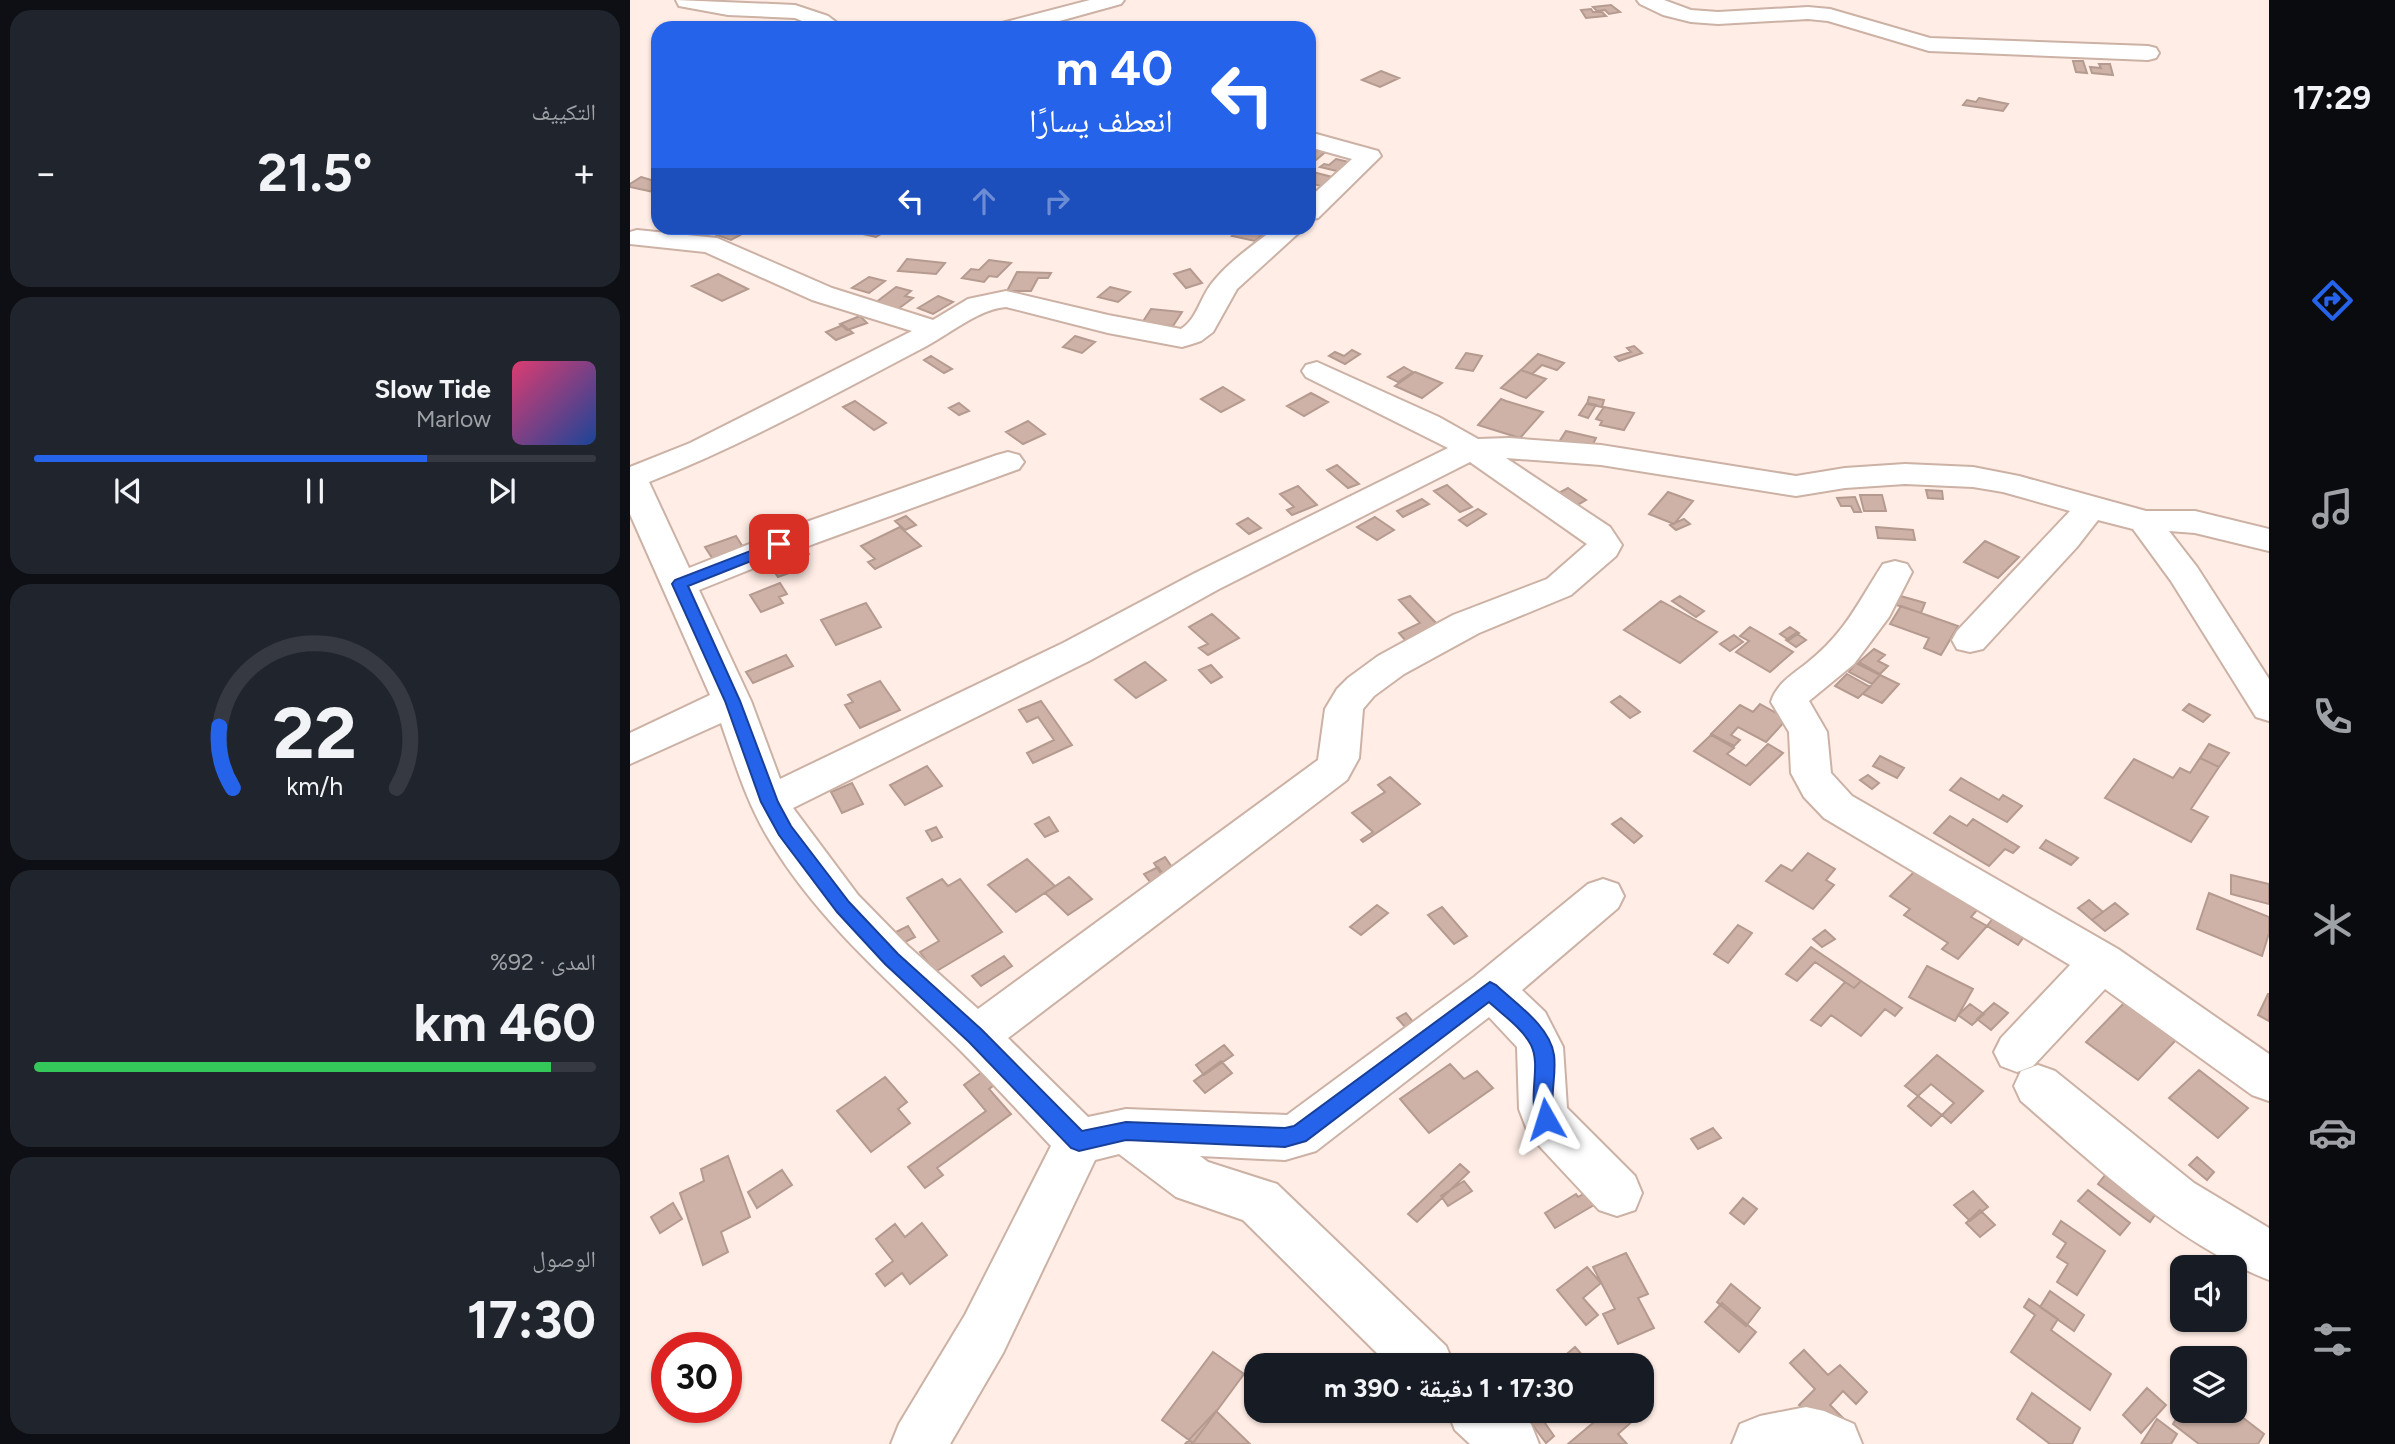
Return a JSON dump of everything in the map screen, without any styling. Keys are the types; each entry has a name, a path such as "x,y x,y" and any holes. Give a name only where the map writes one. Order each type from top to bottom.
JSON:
{"street":[{"path":"1647,0 1670,12 1691,16 1717,18 1808,13 1830,15 1929,44 2148,53"},
{"path":"681,6 710,4 725,8 774,9 810,14 822,21"},
{"path":"1044,21 1117,6"},
{"path":"1316,141 1369,156 1316,205"},
{"path":"642,235 721,248 822,294 937,330"},
{"path":"1283,235 1222,289 1201,330 1194,336 1182,338 1108,324 1006,299 992,299 980,303 937,330 701,450 630,478 732,701 769,802 785,831 843,907 910,977 976,1036 1102,1136 1194,1181 1259,1200 1415,1353"},
{"path":"976,1036 1333,770 1339,758 1345,709 1350,698 1361,687 1391,665 1466,624 1559,587 1604,548 1605,545 1598,535 1472,449 1428,424 1317,371"},
{"path":"769,802 1076,652 1207,581 1472,449 1601,454 1796,486 1857,477 1905,474 1973,477 2007,483 2145,522 2195,522 2269,540"},
{"path":"680,584 804,535 1008,462"},
{"path":"1970,640 2065,539 2090,508"},
{"path":"2145,522 2185,575 2249,679 2269,706"},
{"path":"1895,572 1876,609 1841,656 1792,695 1790,702 1808,732 1811,773 1818,786 1838,807 2102,962 2269,1080"},
{"path":"630,750 732,701"},
{"path":"1102,1136 1285,1138 1299,1135 1490,990 1603,896"},
{"path":"2102,962 2028,1069 2161,1190 2237,1241 2269,1255"},
{"path":"1490,990 1538,1038 1544,1054 1542,1109 1546,1119 1617,1193"},
{"path":"919,1444 1102,1136"},
{"path":"1489,1423 1511,1444"},
{"path":"1760,1444 1805,1434 1818,1434 1833,1444"}],"building":[{"path":"1611,5 1620,12 1609,14 1593,7"},
{"path":"1591,9 1606,16 1586,18 1581,10"},
{"path":"2073,61 2083,61 2087,73 2076,72"},
{"path":"2099,64 2110,64 2113,75 2092,73 2090,67 2101,68"},
{"path":"1381,71 1399,78 1380,87 1362,80"},
{"path":"1979,98 2008,104 2003,111 1963,105 1967,100 1976,102"},
{"path":"1316,146 1329,149 1316,160"},
{"path":"1336,159 1357,164 1345,173 1320,167 1329,165"},
{"path":"1316,173 1340,179 1329,188 1316,185"},
{"path":"641,177 651,180 651,192 630,187 630,184"},
{"path":"717,235 740,235 731,240"},
{"path":"1233,235 1262,235 1255,241"},
{"path":"907,259 945,263 936,274 898,271"},
{"path":"989,260 1011,263 997,277 989,276 984,282 962,278 971,269 979,270"},
{"path":"1190,269 1202,283 1186,288 1174,274"},
{"path":"1017,272 1051,273 1048,278 1038,278 1031,291 1007,291"},
{"path":"718,274 748,289 722,301 692,286"},
{"path":"869,277 885,281 869,293 852,288"},
{"path":"896,287 911,291 905,296 913,298 898,309 875,303"},
{"path":"1110,287 1130,292 1118,302 1098,297"},
{"path":"938,296 953,302 933,314 918,308"},
{"path":"1151,309 1182,312 1173,326 1142,323"},
{"path":"860,316 867,323 847,330 840,324"},
{"path":"843,325 853,333 836,340 826,332"},
{"path":"1075,336 1095,342 1082,353 1063,347"},
{"path":"1634,346 1642,353 1619,361 1615,357 1631,352 1627,348"},
{"path":"1352,350 1360,354 1345,364 1329,356 1335,352 1344,356"},
{"path":"1466,353 1482,356 1473,371 1456,368"},
{"path":"1538,354 1564,363 1557,370 1542,365 1532,374 1521,370"},
{"path":"931,356 952,369 944,373 924,360"},
{"path":"1404,367 1413,372 1398,382 1388,377"},
{"path":"1521,370 1546,379 1526,398 1501,388"},
{"path":"1415,372 1442,383 1422,398 1395,386"},
{"path":"1223,387 1244,400 1221,412 1201,399"},
{"path":"1311,393 1328,402 1304,416 1287,406"},
{"path":"1589,397 1604,400 1602,407 1587,404"},
{"path":"1501,399 1543,412 1520,438 1478,425"},
{"path":"855,401 886,423 874,430 843,407"},
{"path":"959,403 969,411 959,415 949,408"},
{"path":"1587,403 1596,405 1588,418 1579,415"},
{"path":"1604,407 1634,413 1624,430 1600,425 1602,421 1596,419"},
{"path":"1028,421 1045,434 1023,444 1006,432"},
{"path":"1566,431 1596,438 1592,446 1557,445"},
{"path":"1337,465 1359,484 1348,488 1327,470"},
{"path":"1447,485 1472,507 1460,512 1434,491"},
{"path":"1298,486 1317,505 1292,515 1287,510 1294,507 1280,494"},
{"path":"1568,488 1586,500 1574,507 1555,495"},
{"path":"1926,490 1942,491 1943,499 1928,498"},
{"path":"1668,492 1693,501 1674,524 1649,514"},
{"path":"1860,495 1882,495 1886,511 1864,511"},
{"path":"1855,497 1861,512 1854,512 1851,506 1841,506 1837,498"},
{"path":"1422,499 1429,504 1403,517 1397,511"},
{"path":"1478,509 1486,514 1467,526 1459,520"},
{"path":"906,516 916,525 905,530 895,521"},
{"path":"1375,517 1394,530 1377,540 1357,527"},
{"path":"1248,518 1261,528 1249,534 1237,524"},
{"path":"1684,519 1690,524 1676,530 1670,525"},
{"path":"900,527 921,546 875,569 868,562 875,559 861,546"},
{"path":"1876,527 1913,530 1915,540 1878,538"},
{"path":"736,536 746,552 716,564 705,547"},
{"path":"1985,541 2019,557 1998,578 1964,562"},
{"path":"802,544 809,554 783,564 776,554"},
{"path":"797,557 803,568 778,577 771,567"},
{"path":"780,583 787,594 779,597 783,603 761,612 750,595"},
{"path":"1897,595 1925,603 1921,613 1893,604"},
{"path":"1410,596 1439,626 1405,640 1399,633 1420,623 1399,600"},
{"path":"1680,596 1704,611 1696,617 1672,601"},
{"path":"1661,601 1717,632 1680,663 1624,630"},
{"path":"866,603 881,627 836,645 821,620"},
{"path":"1901,606 1958,626 1941,655 1924,648 1929,638 1890,624"},
{"path":"1212,614 1239,638 1208,655 1199,648 1208,644 1189,627"},
{"path":"1750,627 1793,652 1770,672 1736,652 1749,641 1740,636"},
{"path":"1790,627 1799,633 1789,640 1780,634"},
{"path":"1796,633 1806,640 1796,647 1786,640"},
{"path":"1734,635 1743,642 1730,651 1720,644"},
{"path":"1874,649 1885,655 1878,661 1888,666 1880,674 1859,662"},
{"path":"786,655 793,666 753,683 746,672"},
{"path":"1145,662 1166,680 1136,698 1115,680"},
{"path":"1856,663 1880,675 1872,684 1849,672"},
{"path":"1211,665 1222,677 1211,683 1199,670"},
{"path":"1847,674 1870,687 1858,698 1835,686"},
{"path":"1880,675 1899,684 1882,703 1863,694"},
{"path":"880,681 900,710 860,728 845,705 853,702 848,695"},
{"path":"1620,696 1640,712 1630,718 1611,702"},
{"path":"1041,701 1072,745 1033,763 1027,753 1054,740 1038,717 1027,722 1019,710"},
{"path":"1760,704 1787,719 1766,742 1738,727 1731,735 1740,740 1734,746 1711,734 1740,705 1753,712"},
{"path":"2189,704 2210,715 2203,722 2183,710"},
{"path":"1711,735 1734,748 1727,754 1746,766 1768,744 1783,753 1750,785 1694,751"},
{"path":"2209,744 2229,753 2219,767 2200,758"},
{"path":"1880,756 1904,768 1897,778 1873,766"},
{"path":"2200,758 2219,767 2191,809 2208,817 2191,842 2105,798 2134,759 2173,778 2180,768 2190,773"},
{"path":"927,766 942,786 905,805 890,785"},
{"path":"1868,775 1879,783 1872,789 1860,780"},
{"path":"1390,777 1420,804 1363,842 1361,840 1373,832 1352,813 1385,792 1378,785"},
{"path":"1961,778 1999,800 2003,795 2022,806 2007,822 1950,790"},
{"path":"852,783 863,804 842,813 831,792"},
{"path":"1950,816 1967,826 1973,819 2019,847 2013,853 2005,849 1989,866 1934,833"},
{"path":"1049,817 1058,831 1045,837 1035,824"},
{"path":"1621,818 1642,836 1634,843 1612,824"},
{"path":"936,827 942,837 932,841 926,831"},
{"path":"2046,840 2078,858 2071,865 2040,848"},
{"path":"1808,853 1835,869 1826,880 1834,885 1813,909 1766,881 1781,865 1792,871"},
{"path":"1165,857 1176,873 1164,878 1154,863"},
{"path":"1027,859 1055,886 1016,912 988,885"},
{"path":"1158,867 1170,884 1157,891 1144,874"},
{"path":"1916,870 1978,909 1971,917 1987,926 1958,959 1942,949 1948,943 1904,915 1910,909 1890,896"},
{"path":"2231,875 2269,884 2269,904 2231,894"},
{"path":"1069,877 1092,899 1068,915 1045,893"},
{"path":"942,879 948,886 960,879 1002,932 935,972 920,952 939,941 907,898"},
{"path":"2209,893 2269,917 2269,933 2262,956 2197,929"},
{"path":"2089,900 2103,912 2092,920 2078,908"},
{"path":"2115,903 2128,914 2105,931 2092,920"},
{"path":"1377,905 1388,913 1361,935 1350,927"},
{"path":"1442,907 1467,936 1454,944 1428,915"},
{"path":"1994,917 2025,935 2018,945 1987,926"},
{"path":"1738,925 1752,933 1728,963 1714,954"},
{"path":"908,926 915,937 901,944 894,933"},
{"path":"1825,930 1835,939 1822,947 1813,939"},
{"path":"1811,947 1861,981 1854,988 1815,962 1797,981 1786,974"},
{"path":"1004,956 1012,966 981,986 972,976"},
{"path":"1927,966 1973,989 1955,1021 1909,997"},
{"path":"1861,981 1902,1008 1895,1016 1885,1009 1861,1036 1831,1015 1821,1026 1811,1020 1845,982 1854,988"},
{"path":"2269,994 2269,1021 2258,1015"},
{"path":"2126,1001 2178,1038 2138,1080 2086,1042"},
{"path":"1994,1003 2008,1013 1991,1030 1977,1019"},
{"path":"1970,1004 1984,1014 1972,1025 1958,1015"},
{"path":"1406,1013 1413,1022 1405,1027 1397,1018"},
{"path":"1224,1045 1233,1055 1204,1075 1196,1065"},
{"path":"1937,1055 1983,1091 1951,1123 1942,1115 1954,1103 1931,1084 1918,1096 1905,1086"},
{"path":"1221,1061 1232,1073 1205,1093 1194,1081"},
{"path":"1450,1064 1464,1079 1477,1071 1493,1088 1429,1133 1400,1099"},
{"path":"989,1067 1001,1080 989,1089 1011,1114 937,1168 943,1175 925,1188 908,1167 986,1111 964,1085"},
{"path":"2199,1070 2248,1108 2218,1138 2169,1098"},
{"path":"885,1077 907,1102 898,1109 910,1123 871,1152 837,1111"},
{"path":"1918,1096 1942,1115 1931,1126 1908,1106"},
{"path":"1713,1128 1721,1138 1698,1149 1691,1139"},
{"path":"728,1156 750,1217 721,1232 728,1252 703,1265 680,1193 704,1181 701,1169"},
{"path":"2197,1157 2214,1172 2207,1180 2189,1165"},
{"path":"1460,1164 1469,1172 1417,1222 1408,1214"},
{"path":"2113,1165 2164,1202 2150,1222 2098,1184"},
{"path":"782,1170 792,1185 757,1208 748,1192"},
{"path":"1464,1181 1472,1191 1448,1206 1441,1196"},
{"path":"1603,1183 1611,1195 1555,1228 1545,1213 1576,1194 1578,1197"},
{"path":"2088,1190 2130,1223 2120,1235 2078,1201"},
{"path":"1973,1191 1988,1207 1970,1221 1954,1205"},
{"path":"1743,1198 1757,1209 1744,1224 1730,1213"},
{"path":"673,1203 682,1219 660,1233 651,1217"},
{"path":"1980,1210 1995,1225 1980,1237 1966,1223"},
{"path":"2061,1221 2105,1251 2077,1295 2057,1282 2068,1264 2057,1257 2066,1243 2053,1234"},
{"path":"922,1223 947,1255 910,1284 902,1273 885,1286 876,1274 893,1261 876,1239 895,1224 905,1237"},
{"path":"1626,1253 1648,1294 1638,1298 1654,1328 1618,1344 1603,1314 1615,1309 1593,1267"},
{"path":"1587,1267 1601,1283 1583,1298 1598,1315 1586,1325 1557,1290"},
{"path":"1731,1284 1760,1308 1746,1326 1717,1302"},
{"path":"2050,1291 2084,1315 2074,1331 2040,1307"},
{"path":"2029,1299 2058,1319 2051,1330 2111,1374 2090,1410 2011,1352 2035,1315 2024,1307"},
{"path":"1722,1303 1756,1332 1739,1352 1705,1322"},
{"path":"1575,1347 1580,1353 1568,1353"},
{"path":"1804,1350 1828,1375 1840,1365 1867,1392 1856,1404 1843,1391 1830,1405 1843,1418 1826,1434 1799,1405 1815,1389 1790,1363"},
{"path":"1213,1352 1244,1374 1193,1443 1162,1420"},
{"path":"2147,1388 2166,1405 2141,1433 2123,1415"},
{"path":"2032,1393 2080,1428 2072,1444 2050,1444 2017,1419"},
{"path":"1216,1411 1250,1444 1185,1444"},
{"path":"2157,1419 2177,1434 2171,1444 2141,1444"},
{"path":"2247,1421 2264,1434 2258,1444 2199,1444 2173,1424 2247,1423"},
{"path":"1531,1423 1545,1423 1554,1436 1546,1443"},
{"path":"1593,1423 1630,1423 1618,1434 1627,1444 1568,1444"}],"route":[{"path":"779,544 680,584 732,701 769,802 785,831 843,907 919,986 976,1036 1079,1141 1126,1131 1285,1138 1299,1135 1490,990 1529,1026 1538,1038 1544,1054 1542,1109 1546,1119"}]}
